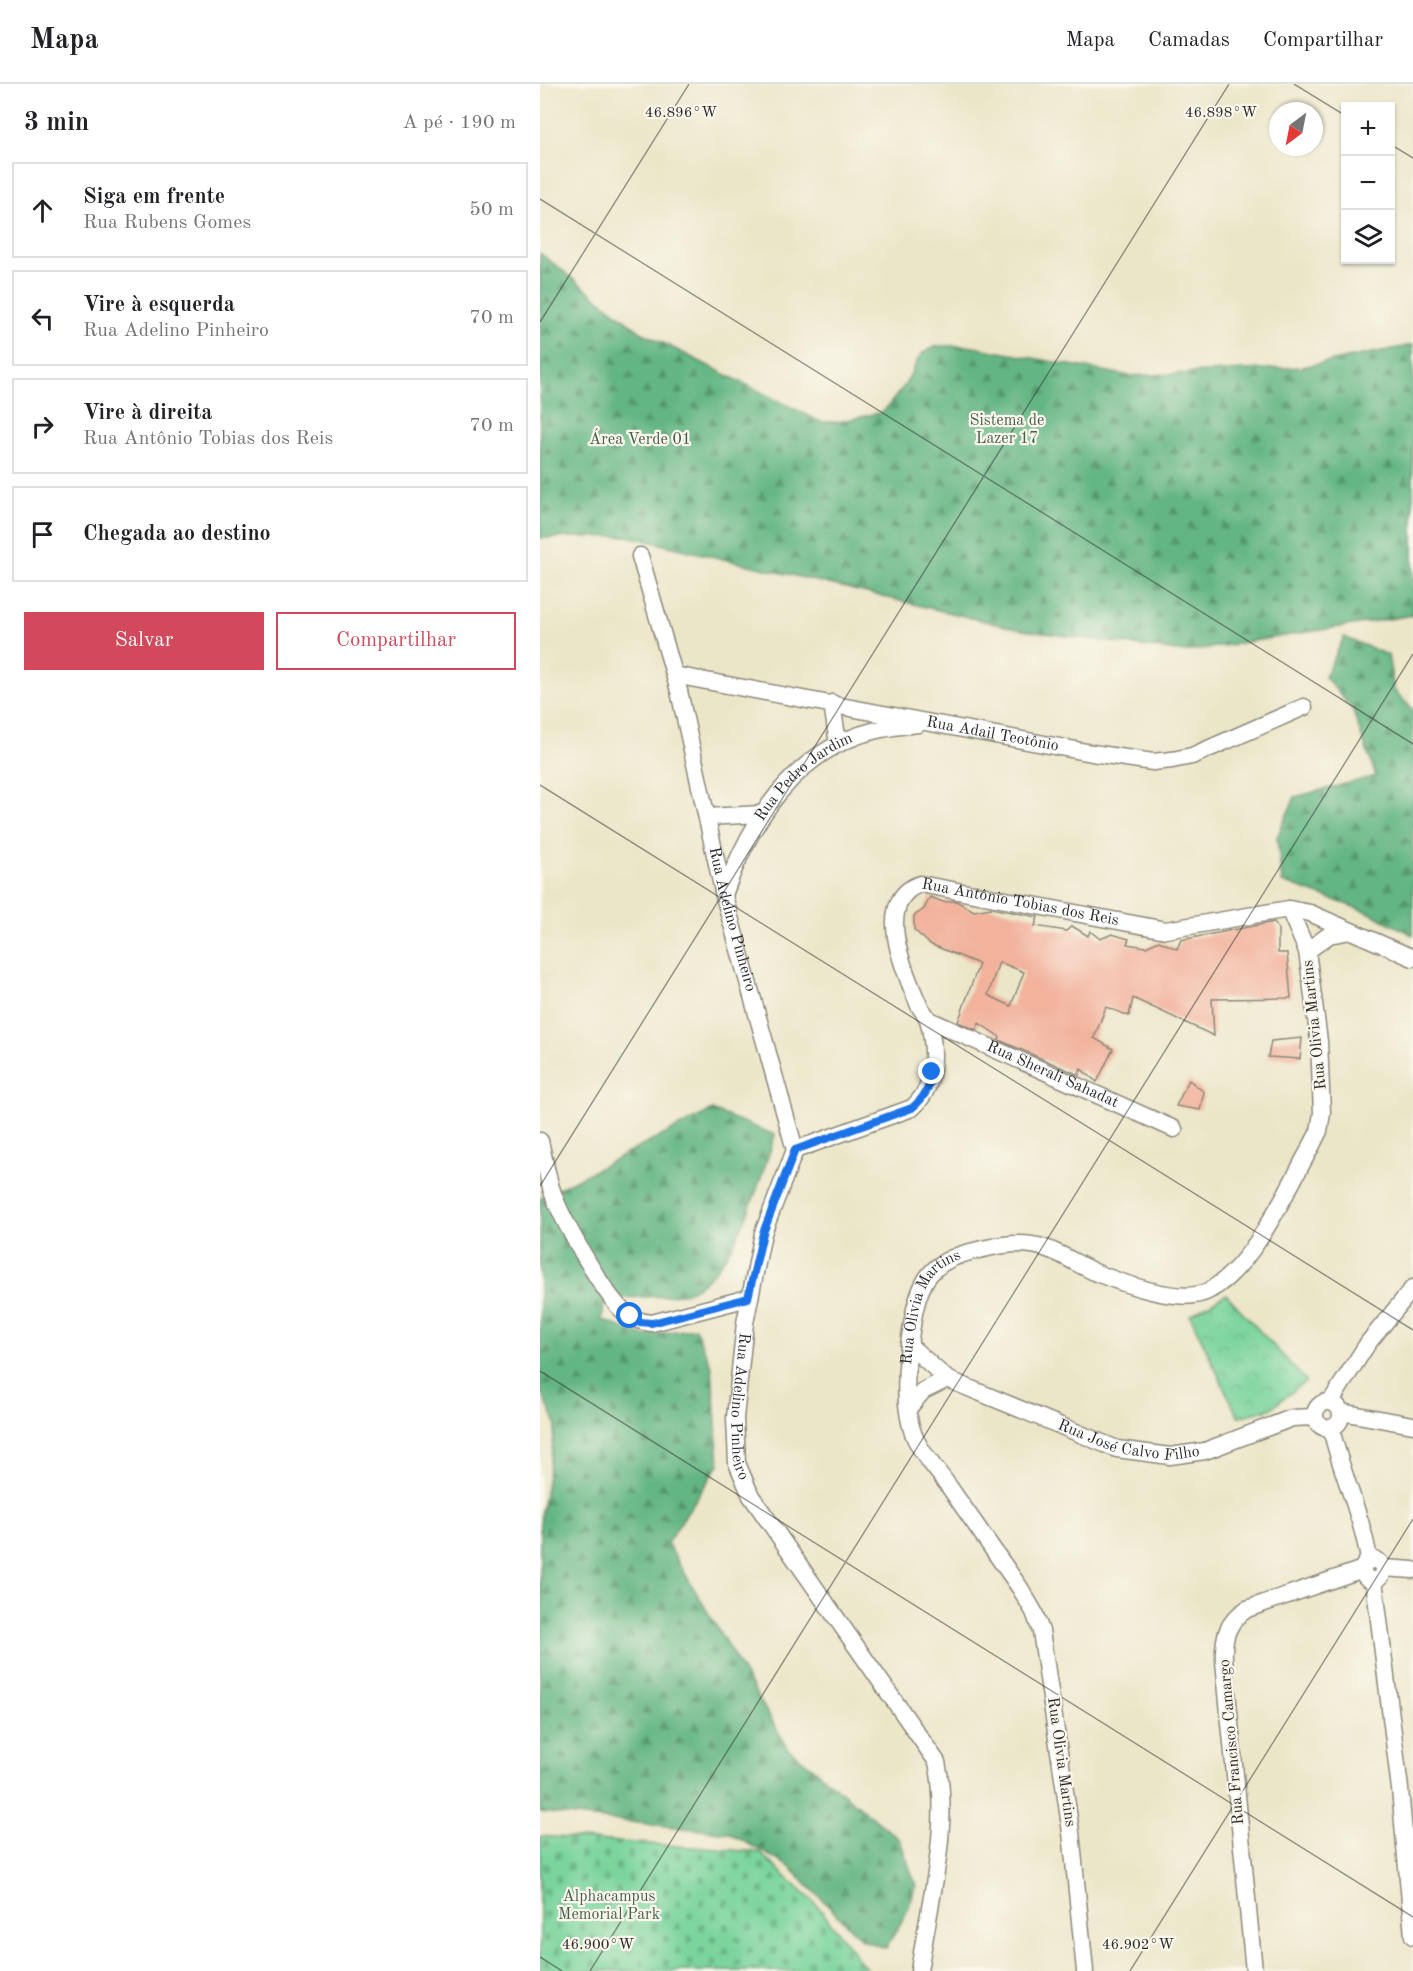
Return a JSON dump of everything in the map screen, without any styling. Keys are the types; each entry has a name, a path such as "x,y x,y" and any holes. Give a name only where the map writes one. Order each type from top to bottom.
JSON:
{"street":[{"name":"Rua Adelino Pinheiro","path":"640,556 674,675 724,896 795,1150 763,1233 748,1298 735,1418 737,1463 751,1496 937,1762 943,1788 943,1815 919,1971"},
{"name":"Rua Adail Teotônio","path":"674,675 933,721 1092,753 1153,762 1192,756 1304,707"},
{"path":"832,703 838,744"},
{"name":"Rua Pedro Jardim","path":"724,896 736,861 761,814 801,770 838,744 872,731 933,721"},
{"path":"707,817 761,814"},
{"name":"Rua Antônio Tobias dos Reis","path":"795,1150 899,1114 922,1099 930,1086 932,1072 929,1020 918,1005 896,940 894,923 897,902 909,888 920,884 1166,930 1289,909 1310,914 1413,958"},
{"name":"Rua Olivia Martins","path":"1085,1971 1071,1832 1041,1631 1034,1612 1020,1588 915,1439 909,1409 906,1374 918,1298 924,1280 937,1266 954,1256 1004,1244 1034,1245 1099,1274 1141,1288 1177,1295 1191,1296 1207,1292 1229,1277 1261,1237 1319,1131 1323,1087 1307,951 1289,909"},
{"path":"1307,951 1329,935 1353,931"},
{"name":"Rua Sherali Sahadat","path":"929,1020 1174,1129"},
{"path":"540,1141 552,1192 570,1229 610,1295 630,1316 639,1322 652,1323 748,1298"},
{"path":"1413,1288 1368,1343 1336,1407 1340,1422 1331,1428 1321,1426 1315,1417 1319,1404 1336,1407 1413,1425"},
{"name":"Rua José Calvo Filho","path":"909,1345 947,1378 1117,1449 1170,1455 1205,1450 1292,1418 1315,1417"},
{"path":"909,1409 922,1391 947,1378"},
{"path":"1331,1428 1336,1450 1366,1539 1372,1570 1400,1789 1413,1936"},
{"path":"1372,1570 1413,1570"},
{"name":"Rua Francisco Camargo","path":"1254,1971 1224,1660 1227,1629 1234,1617 1247,1609 1372,1570"}],"green space":[{"name":"Área Verde 01","path":"540,253 641,332 821,422 838,422 883,412 905,385 921,354 937,346 968,346 1130,376 1302,367 1413,345 1413,615 1185,652 1022,630 627,536 540,538"},
{"path":"1344,637 1388,655 1394,690 1413,710 1413,935 1368,912 1282,882 1277,837 1295,797 1376,776 1352,709 1325,677"},
{"path":"712,1110 775,1135 752,1203 729,1251 714,1271 698,1286 679,1294 605,1299 602,1320 644,1336 695,1328 712,1368 719,1464 667,1543 788,1748 900,1840 916,1886 907,1912 886,1948 862,1940 790,1867 729,1833 540,1812 540,1524 556,1424 540,1390 540,1198"},
{"path":"1226,1294 1306,1381 1270,1409 1238,1417 1190,1315"},
{"name":"Alphacampus Memorial Park","path":"540,1836 759,1852 817,1905 868,1971 540,1971"}],"building":[{"path":"930,897 943,902 956,901 974,911 991,908 1038,917 1035,926 1066,931 1072,926 1088,936 1090,931 1100,939 1112,934 1129,939 1127,944 1146,947 1159,941 1177,949 1181,940 1274,922 1278,929 1278,953 1287,953 1291,998 1212,999 1214,1036 1133,998 1129,1016 1106,1007 1094,1038 1113,1049 1097,1082 1081,1069 1079,1075 999,1040 1000,1037 979,1023 976,1030 958,1022 979,964 930,944 914,930 914,916 924,909","holes":["999,962 1024,972 1011,1006 988,995"]},
{"path":"1302,1038 1300,1059 1268,1057 1271,1041"},
{"path":"1189,1080 1204,1092 1200,1110 1176,1106"}],"route":[{"path":"630,1316 639,1322 652,1323 748,1298 763,1233 795,1150 912,1108 922,1099 930,1086 932,1072"}],"park label":[{"name":"Sistema de Lazer 17","path":"1007,430"}]}
